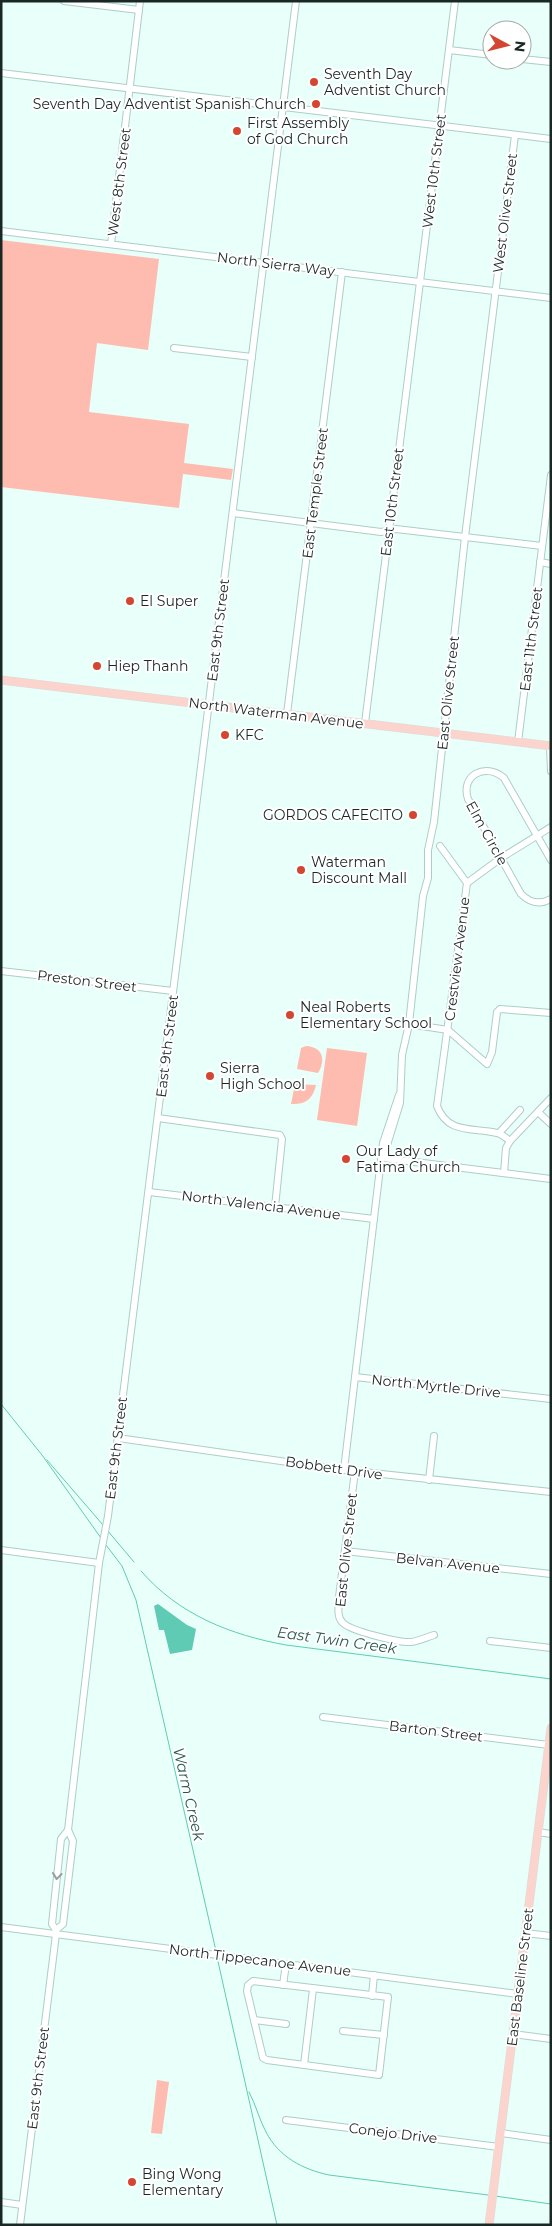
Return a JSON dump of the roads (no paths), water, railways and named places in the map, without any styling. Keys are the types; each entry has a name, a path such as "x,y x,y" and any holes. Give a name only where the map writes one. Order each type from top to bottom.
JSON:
{"main road":[{"name":"North Waterman Avenue","path":"1,680 550,746"},
{"name":"East Baseline Street","path":"489,2225 551,1730"}],"street":[{"path":"64,1 139,10"},
{"name":"West 8th Street","path":"111,244 140,1"},
{"name":"East 9th Street","path":"56,1932 63,1924 73,1841 68,1830 99,1563 108,1516 118,1438 296,1"},
{"name":"West 10th Street","path":"420,282 455,1"},
{"path":"449,50 482,54"},
{"path":"532,60 551,62"},
{"path":"1,73 551,139"},
{"name":"West Olive Street","path":"496,291 515,135"},
{"name":"North Sierra Way","path":"1,231 551,298"},
{"name":"East Temple Street","path":"287,714 342,272"},
{"name":"East 10th Street","path":"365,723 420,282"},
{"name":"East Olive Street","path":"355,1376 383,1158 383,1143 399,1095 402,1055 409,1024 423,896 428,878 428,850 434,822 442,733 496,291"},
{"path":"174,348 252,357"},
{"name":"East 11th Street","path":"518,742 551,478"},
{"path":"233,513 381,532 396,529 542,546"},
{"path":"540,562 551,564"},
{"path":"550,746 551,771"},
{"name":"Elm Circle","path":"551,860 504,778 492,770 478,772 468,782 467,797 501,858 523,896 536,903 551,899"},
{"path":"467,883 501,858 551,827"},
{"name":"Crestview Avenue","path":"440,846 467,883 448,1030 487,1064 492,1052 500,1009 551,1013"},
{"name":"Preston Street","path":"1,971 173,991"},
{"path":"409,1024 448,1030 437,1106 439,1112 454,1127 499,1133 510,1141"},
{"path":"504,1173 506,1148 510,1141 551,1098"},
{"path":"499,1133 520,1110"},
{"path":"538,1112 551,1124"},
{"path":"158,1118 280,1135 282,1139 275,1207"},
{"path":"383,1158 551,1179"},
{"name":"North Valencia Avenue","path":"149,1192 374,1219"},
{"name":"North Myrtle Drive","path":"344,1470 355,1376 551,1399"},
{"path":"429,1480 434,1436"},
{"name":"Bobbett Drive","path":"118,1438 344,1470 551,1492"},
{"name":"East Olive Street","path":"355,1471 338,1615 342,1623 352,1628 396,1642 412,1642 434,1634"},
{"path":"1,1550 99,1563"},
{"name":"Belvan Avenue","path":"345,1551 551,1574"},
{"path":"490,1641 551,1648"},
{"name":"Barton Street","path":"323,1717 549,1745"},
{"name":"East 9th Street","path":"20,2225 56,1932 52,1924 61,1839 68,1830"},
{"path":"538,1832 551,1834"},
{"name":"North Tippecanoe Avenue","path":"1,1927 56,1932 222,1956 518,1994"},
{"path":"525,1933 551,1936"},
{"path":"283,1985 286,1964"},
{"path":"372,1996 374,1975"},
{"path":"254,1981 283,1985 388,1997 379,2075 263,2058 247,1991 248,1984 254,1981"},
{"path":"304,2065 313,1989"},
{"path":"254,2020 286,2024"},
{"path":"343,2030 384,2036"},
{"path":"513,2034 551,2039"},
{"name":"Conejo Drive","path":"286,2120 499,2147"},
{"path":"501,2134 551,2140"},
{"path":"1,2202 22,2205"}],"waterway":[{"name":"Warm Creek","path":"1,1404 42,1455 101,1538"},
{"name":"East Twin Creek","path":"47,1460 103,1525"},
{"name":"East Twin Creek","path":"107,1530 134,1562"},
{"name":"Warm Creek","path":"106,1545 122,1566 136,1600 216,1951"},
{"name":"East Twin Creek","path":"141,1571 172,1600 189,1611 226,1629 266,1641 551,1679"},
{"name":"Warm Creek","path":"217,1957 277,2225"},
{"path":"249,2092 271,2141 292,2161 310,2169 329,2175 488,2195"},
{"path":"495,2196 551,2204"}],"place":[{"name":"Seventh Day Adventist Church","path":"314,82"},
{"name":"Seventh Day Adventist Spanish Church","path":"316,104"},
{"name":"First Assembly of God Church","path":"237,131"},
{"name":"El Super","path":"130,601"},
{"name":"Hiep Thanh","path":"97,666"},
{"name":"KFC","path":"225,735"},
{"name":"GORDOS CAFECITO","path":"413,815"},
{"name":"Waterman Discount Mall","path":"301,870"},
{"name":"Neal Roberts Elementary School","path":"290,1015"},
{"name":"Sierra High School","path":"210,1076"},
{"name":"Our Lady of Fatima Church","path":"346,1159"},
{"name":"Bing Wong Elementary","path":"132,2182"}]}
